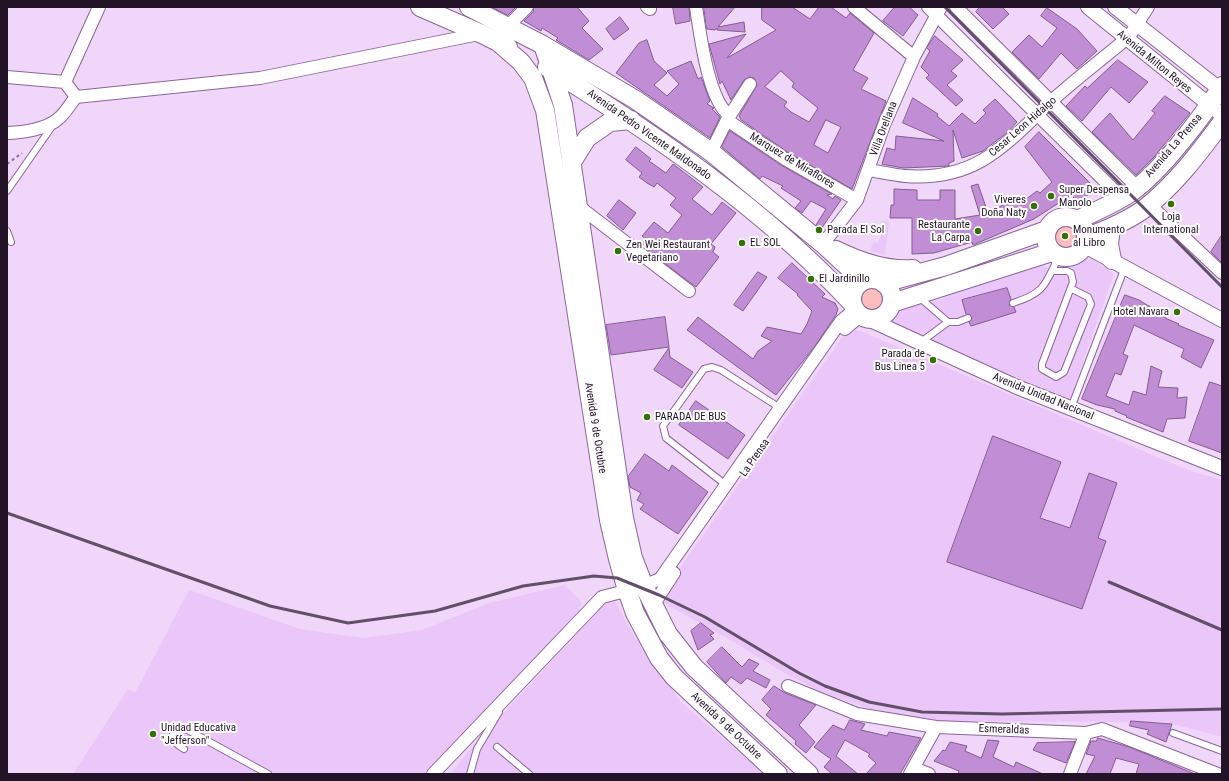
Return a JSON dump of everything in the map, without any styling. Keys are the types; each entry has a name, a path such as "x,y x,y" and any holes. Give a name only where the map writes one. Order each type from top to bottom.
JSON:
{"main road":[{"name":"Avenida Pedro Vicente Maldonado","path":"420,7 482,34 550,68 631,120 700,168 813,263 858,312"},
{"name":"Avenida Pedro Vicente Maldonado","path":"477,9 543,45 636,100 711,152 823,244 863,281"},
{"name":"Avenida 9 de Octubre","path":"498,42 522,62 533,78 545,110 609,520 618,559 635,588 654,604 668,634 694,667 802,771"},
{"name":"Avenida 9 de Octubre","path":"543,45 563,105 624,518 633,558 635,613 659,658 674,677 778,774"},
{"name":"Avenida La Prensa","path":"1078,220 1122,198 1138,187 1215,110 1221,89"},
{"path":"572,162 586,138 610,122 631,120"},
{"name":"Avenida La Prensa","path":"1086,241 1111,228 1149,204 1198,155 1222,122"},
{"path":"892,303 916,294 1074,256 1080,252 1086,241 1086,230 1078,220 1069,217 1060,218 1052,223 1047,230 1046,238 1054,260"},
{"path":"1111,228 1109,244 1118,264"},
{"path":"883,283 946,266 1047,230"},
{"path":"823,244 851,257 877,266 898,270 946,266"},
{"path":"870,279 883,283 889,288 892,295 892,303 889,310 876,320 858,312 852,293 856,286 863,281 870,279"}],"street":[{"path":"65,82 99,7"},
{"path":"498,42 508,26 527,7"},
{"path":"696,7 705,60 710,79 724,111 729,118"},
{"path":"854,7 914,57"},
{"path":"956,7 1138,187"},
{"name":"Avenida Milton Reyes","path":"1088,7 1132,32 1221,89"},
{"name":"Avenida Milton Reyes","path":"1115,7 1132,32 1215,110"},
{"name":"Cesar Leon Hidalgo","path":"869,170 904,176 949,175 970,168 996,153 1038,116 1051,102 1132,32 1148,7"},
{"path":"936,10 1038,116 1122,198"},
{"name":"Villa Orellana","path":"823,244 857,200 884,125 936,10"},
{"path":"7,133 37,129 58,120 76,97 260,78 458,37 482,34"},
{"path":"7,78 65,82 76,97"},
{"path":"711,152 729,118 750,84"},
{"name":"Marquez de Miraflores","path":"729,118 785,159 857,200"},
{"path":"1149,204 1222,273"},
{"path":"577,205 688,291"},
{"path":"1086,241 1118,264 1222,320"},
{"name":"La Prensa","path":"433,774 602,597 660,579 841,321 858,312"},
{"name":"La Prensa","path":"654,604 858,312"},
{"name":"Avenida Unidad Nacional","path":"858,312 920,343 1017,387 1222,468"},
{"name":"Esmeraldas","path":"788,686 857,714 936,727 1086,733 1102,729 1219,774"},
{"path":"929,774 912,771 936,727"},
{"path":"1070,774 1086,733"}],"lane":[{"path":"7,191 42,140 58,120"},
{"path":"7,231 11,242"},
{"path":"1013,303 1032,297 1043,287 1054,260 1071,273 1073,282 1072,289 1042,364 1042,369 1056,377 1060,376 1064,372 1091,304 1088,297 1072,289"},
{"path":"1071,408 1118,264"},
{"path":"916,294 948,322"},
{"path":"920,343 948,322 958,322 968,318"},
{"path":"726,485 666,438 663,426 704,369 712,367 721,370 780,408"},
{"path":"470,774 477,749 507,698"},
{"path":"184,749 176,744 173,739 174,732 178,728 186,729 268,774"},
{"path":"1172,733 1222,751"},
{"path":"497,747 529,774"},
{"path":"1219,774 1222,769"}],"shaded area":[{"path":"1063,220 1069,220 1078,225 1082,231 1082,243 1078,249 1069,254 1063,254 1054,249 1049,240 1049,234 1054,225"},
{"path":"882,221 889,222 885,255 870,251 873,242 879,243"},
{"path":"1090,258 1114,274 1069,402 890,325 902,309 935,301 1037,264 1051,269 1064,270"},
{"path":"869,283 875,283 885,290 888,299 887,305 881,312 875,315 869,315 859,308 856,302 856,296 863,286"},
{"path":"858,330 1188,470 1222,480 1222,737 1166,722 934,721 878,711 825,694 788,675 727,638 662,602 663,592 846,332"},
{"path":"565,585 582,603 575,616 425,774 73,774 128,689 135,693 189,590 300,629 363,638 422,630 489,603"},
{"path":"615,601 633,634 681,702 764,774 451,774 469,750 605,604"}],"building":[{"path":"492,7 516,7 508,15"},
{"path":"534,7 577,7 589,21 582,28 603,49 589,60 556,40 558,38 542,28 541,31 524,21 533,12"},
{"path":"673,7 689,7 690,21 676,24"},
{"path":"704,7 735,7 718,27 744,22 745,32 717,30 717,28 715,30 707,29"},
{"path":"762,7 792,7 810,19 819,7 831,7 846,18 850,13 874,33 853,70 868,78 861,89 886,101 852,189 789,153 741,120 739,116 757,85 754,78 750,77 744,80 731,100 722,81 720,84 709,44 746,34 727,58 776,30 762,20","holes":["781,71 794,83 792,87 818,108 809,122 791,112 784,106 787,102 765,87","826,120 841,127 828,153 814,145"]},
{"path":"895,7 909,7 918,15 903,36 883,21"},
{"path":"980,7 1002,7 1009,14 993,29 976,12"},
{"path":"1047,8 1077,29 1097,51 1077,69 1061,53 1039,79 1012,52 1029,35 1042,47 1057,28 1041,16"},
{"path":"620,17 629,29 614,40 606,29"},
{"path":"935,36 963,60 951,71 957,76 947,85 963,100 956,106 926,78 929,75 921,67 930,51 927,48"},
{"path":"647,40 654,61 667,73 654,85 667,96 679,84 667,71 691,61 698,79 701,77 710,101 707,104 714,108 712,109 720,117 710,138 616,73 639,43"},
{"path":"1118,60 1148,82 1129,103 1111,87 1082,121 1066,106 1085,86 1087,88"},
{"path":"1165,96 1190,113 1155,156 1136,175 1092,132 1110,113 1133,140 1155,113 1152,111"},
{"path":"913,98 938,114 937,116 949,126 962,113 975,124 986,113 983,110 995,99 1017,122 1008,132 983,151 962,158 953,130 954,161 949,163 949,166 903,168 882,164 887,148 895,150 896,136 944,141 903,123"},
{"path":"730,131 781,165 832,194 827,195 833,199 835,196 841,200 821,229 816,225 826,209 811,201 802,213 795,208 801,201 781,188 783,186 762,176 760,179 722,147"},
{"path":"1039,132 1097,190 1077,201 1071,195 1034,219 973,245 972,242 934,253 912,254 912,218 890,218 891,205 894,205 894,189 917,190 917,200 940,200 940,190 955,190 955,219 980,215 971,186 978,184 988,213 1018,197 1022,202 1037,191 1040,193 1052,182 1025,147"},
{"path":"636,147 651,159 649,161 666,173 673,164 703,187 692,199 712,215 722,202 736,213 711,244 715,247 713,252 719,257 696,287 651,253 642,243 646,239 642,236 654,222 668,233 682,215 670,205 676,198 657,183 654,187 639,177 642,173 626,160"},
{"path":"619,200 636,213 623,230 607,216"},
{"path":"1222,235 1222,263 1211,252"},
{"path":"792,263 825,294 822,297 835,303 838,309 836,315 815,346 776,395 687,330 698,317 753,359 758,351 772,341 761,336 767,327 801,334 812,311 797,295 798,294 778,278"},
{"path":"758,272 767,277 743,311 734,305"},
{"path":"1007,288 1011,299 1009,305 1014,307 1016,312 971,326 969,322 972,317 966,314 962,300"},
{"path":"1125,295 1139,300 1165,316 1165,318 1179,324 1178,325 1214,340 1201,368 1181,357 1184,349 1134,325 1123,354 1128,356 1121,375 1115,373 1106,396 1129,405 1133,391 1146,395 1151,366 1162,371 1158,387 1178,388 1177,398 1187,397 1185,418 1167,419 1163,432 1126,417 1127,416 1115,411 1115,409 1097,405 1082,399"},
{"path":"665,317 669,347 611,355 606,325"},
{"path":"669,348 670,357 693,372 682,388 654,370"},
{"path":"1210,382 1222,386 1222,453 1189,441"},
{"path":"696,401 745,435 728,459 679,425"},
{"path":"993,436 1061,462 1040,518 1070,528 1089,473 1117,483 1098,538 1106,541 1082,609 947,562"},
{"path":"645,454 669,471 672,465 708,492 678,534 640,509 644,504 637,500 641,493 630,487 628,477"},
{"path":"701,623 714,633 710,635 714,639 698,650 691,631"},
{"path":"722,647 742,667 749,659 759,664 753,671 770,680 766,688 747,678 741,684 731,677 726,683 707,662"},
{"path":"774,686 785,693 816,705 799,725 815,742 806,753 795,744 796,741 766,715 771,709 762,700"},
{"path":"850,720 865,724 861,730 887,736 889,732 921,738 900,774 866,774 876,763 868,756 870,754 845,740 836,756 858,774 832,774 824,767 831,759 814,747 833,725 844,730"},
{"path":"1131,721 1172,724 1166,742 1147,734 1149,730 1130,726"},
{"path":"1098,738 1129,747 1195,774 1136,774 1139,764 1116,758 1110,774 1086,774 1095,756 1086,754 1091,741 1096,741"},
{"path":"988,740 999,741 993,757 1014,767 1016,762 1043,774 958,774 959,771 934,761 943,750 945,751 950,742 967,746 965,751 981,758"},
{"path":"1075,742 1066,763 1033,750 1037,743"}],"railway":[{"path":"945,7 1222,287"},
{"path":"7,513 270,606 348,623 435,611 523,586 594,576 617,578 659,595 705,617 799,673 825,686 869,702 922,712 1002,714 1222,709"},
{"path":"1109,582 1222,630"}],"place":[{"name":"Super Despensa Manolo","path":"1051,196"},
{"name":"Loja International","path":"1171,204"},
{"name":"Viveres Doña Naty","path":"1034,206"},
{"name":"Parada El Sol","path":"819,230"},
{"name":"Restaurante La Carpa","path":"978,231"},
{"name":"Monumento al Libro","path":"1065,236"},
{"name":"EL SOL","path":"742,243"},
{"name":"Zen Wei Restaurant Vegetariano","path":"618,251"},
{"name":"El Jardinillo","path":"811,279"},
{"name":"Hotel Navara","path":"1177,312"},
{"name":"Parada de Bus Linea 5","path":"933,360"},
{"name":"PARADA DE BUS","path":"647,417"},
{"name":"Unidad Educativa \"Jefferson\"","path":"153,734"}]}
